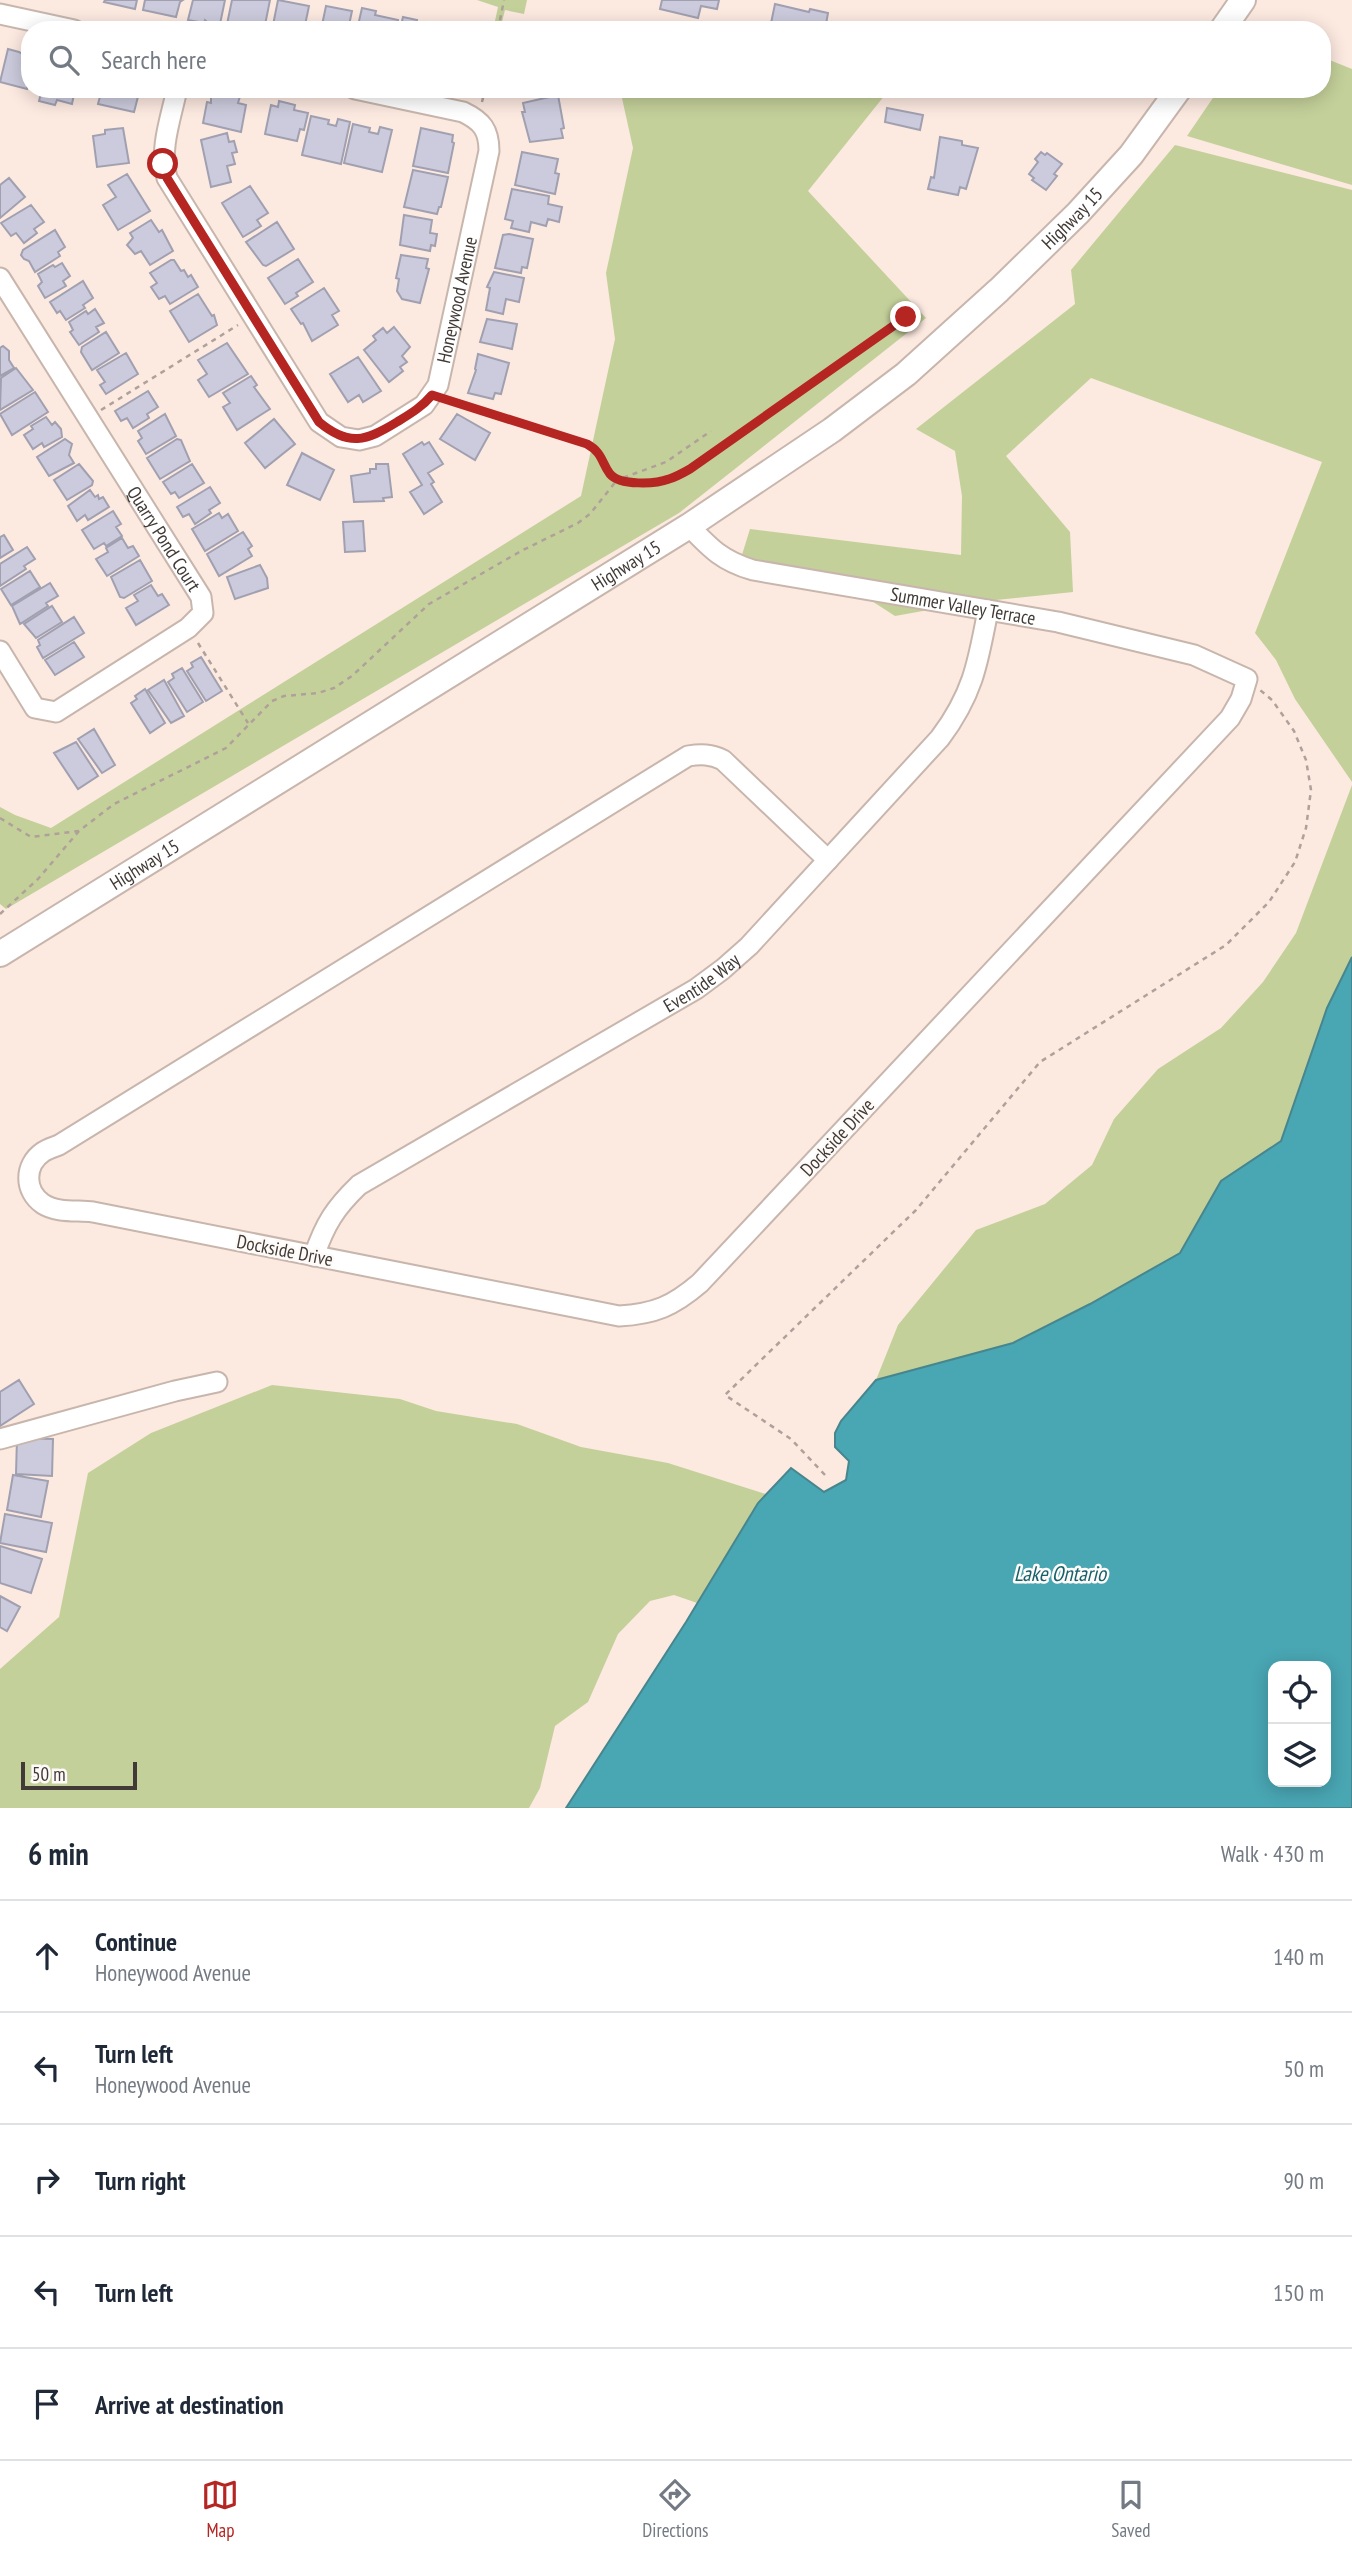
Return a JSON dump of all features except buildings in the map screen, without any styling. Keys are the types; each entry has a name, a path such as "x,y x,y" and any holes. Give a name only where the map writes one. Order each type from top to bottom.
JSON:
{"main road":[{"path":"1228,21 1243,0"},
{"name":"Highway 15","path":"0,954 689,526 832,430 906,374 999,290 1078,213 1131,155 1172,98"}],"street":[{"path":"0,14 32,21"},
{"path":"175,98 164,149 163,164 167,178 319,422 341,437 359,440 375,436 424,405 432,395"},
{"name":"Honeywood Avenue","path":"397,98 463,112 478,119 489,134 489,150 438,385 432,395"},
{"name":"Quarry Pond Court","path":"0,278 201,597 203,613 188,628"},
{"name":"Summer Valley Terrace","path":"689,526 713,551 732,564 1058,622 1194,655 1247,679"},
{"name":"Eventide Way","path":"314,1256 324,1227 339,1204 359,1185 696,989 749,946 940,738 956,717 977,669 988,610"},
{"path":"0,651 35,708 56,712 188,628"},
{"name":"Dockside Drive","path":"828,860 723,760 712,755 688,757 59,1145 44,1151 32,1162 28,1178 32,1193 43,1204 57,1210 93,1212 619,1316 641,1315 663,1309 700,1283 1230,718 1241,699 1247,679"},
{"path":"0,1439 174,1391 217,1382"}],"path":[{"path":"500,21 504,0"},
{"path":"432,395 587,444 597,450 611,475 617,480 644,484 668,480 690,469 906,317 895,302"},
{"path":"88,418 253,316"},
{"path":"0,914 38,879 79,831 114,804 226,748 272,701 284,696 318,693 334,688 352,676 429,604 521,551 578,523 590,514 617,480 666,462 711,431"},
{"path":"188,628 248,724"},
{"path":"825,1475 791,1439 725,1395 916,1210 1041,1062 1226,944 1269,902 1294,862 1306,828 1311,790 1306,760 1294,731 1272,700 1247,679"},
{"path":"0,818 31,837 79,831"}],"green space":[{"path":"477,0 527,0 524,14 505,10 502,21 495,21 498,7"},
{"path":"1331,61 1352,69 1352,185 1187,136 1213,98 1331,98"},
{"path":"622,98 883,98 808,191 926,318 679,513 6,909 0,904 0,807 51,828 581,496 615,339 606,273 633,148"},
{"path":"1175,145 1352,190 1352,782 1295,699 1276,660 1255,633 1322,462 1091,378 1006,456 1070,532 1073,592 967,603 895,616 830,574 741,558 750,529 961,555 962,496 955,451 916,429 1075,304 1071,270"},
{"path":"1352,785 1352,957 1327,1008 1281,1141 1221,1181 1180,1253 1090,1304 1013,1343 876,1380 898,1325 976,1230 1045,1204 1092,1165 1114,1119 1158,1069 1221,1028 1263,982 1296,933"},
{"path":"272,1385 400,1399 436,1411 517,1424 581,1447 668,1463 775,1497 703,1605 674,1595 650,1601 618,1634 588,1702 555,1726 540,1788 529,1808 0,1808 0,1669 59,1617 88,1473 151,1433"}],"water":[{"name":"Lake Ontario","path":"1352,957 1352,1808 566,1808 686,1622 758,1503 791,1468 824,1492 846,1480 849,1461 835,1447 835,1433 841,1421 876,1380 1013,1343 1090,1304 1180,1253 1221,1181 1281,1141 1327,1008"}],"route":[{"path":"163,164 167,178 319,422 341,437 359,440 375,436 424,405 432,395 587,444 597,450 611,475 617,480 644,484 668,480 690,469 906,317"}]}
